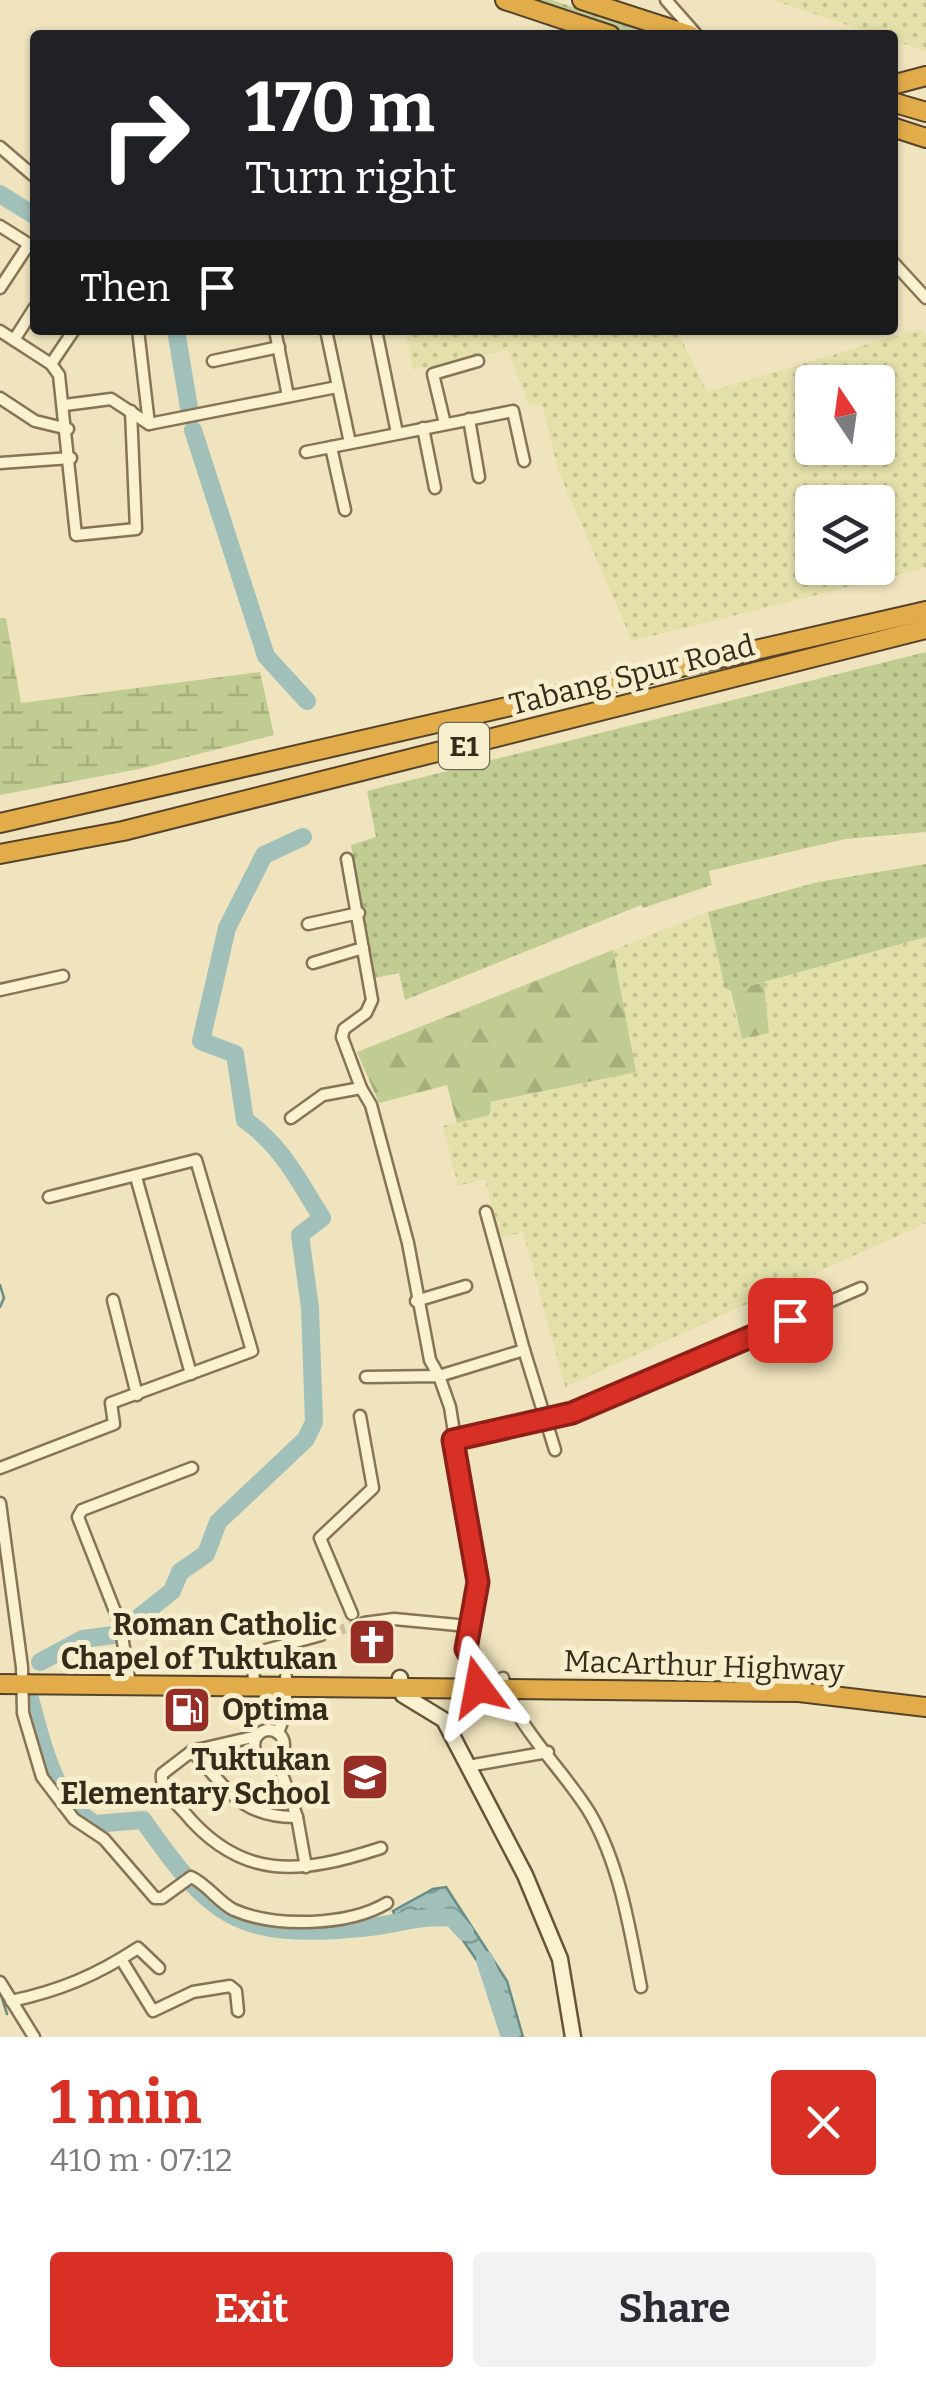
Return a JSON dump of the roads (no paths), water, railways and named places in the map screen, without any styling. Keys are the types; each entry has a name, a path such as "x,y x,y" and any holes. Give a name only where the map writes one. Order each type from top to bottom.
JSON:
{"highway":[{"path":"505,0 595,30"},
{"path":"582,0 677,30"},
{"path":"898,83 926,76"},
{"path":"898,104 926,112"},
{"path":"898,129 926,138"},
{"name":"Tabang Spur Road","path":"0,823 926,611"},
{"name":"Tabang Spur Road","path":"0,854 142,826 926,629"},
{"name":"MacArthur Highway","path":"0,1674 22,1679 478,1682 799,1692 926,1707"},
{"name":"MacArthur Highway","path":"0,1684 22,1679"},
{"name":"MacArthur Highway","path":"504,1684 799,1682 926,1698"}],"street":[{"path":"666,0 689,30"},
{"path":"0,147 30,172"},
{"path":"0,226 30,245"},
{"path":"0,288 30,249"},
{"path":"898,268 926,298"},
{"path":"14,340 30,314"},
{"path":"0,331 51,364 59,375 68,429 76,535 136,530 131,411"},
{"path":"51,364 71,335"},
{"path":"139,335 149,424"},
{"path":"277,335 288,396"},
{"path":"327,335 350,444"},
{"path":"377,335 397,433"},
{"path":"213,360 279,347"},
{"path":"445,424 433,374 478,362"},
{"path":"65,405 111,399 149,424 337,387"},
{"path":"0,398 6,407 36,421 68,429"},
{"path":"306,452 513,410 524,460"},
{"path":"470,419 479,477"},
{"path":"423,428 435,488"},
{"path":"332,447 346,510"},
{"path":"0,463 71,458"},
{"path":"347,859 359,913 370,1006 344,1029 342,1037 371,1105 408,1243 430,1360 439,1376 453,1440 478,1582 466,1649 478,1682"},
{"path":"308,924 359,913"},
{"path":"314,963 363,948"},
{"path":"0,990 63,976"},
{"path":"291,1118 323,1095 361,1088"},
{"path":"0,1468 114,1424 111,1403 252,1351 196,1160 48,1197"},
{"path":"136,1177 191,1374"},
{"path":"486,1212 555,1450"},
{"path":"416,1301 466,1286"},
{"path":"453,1440 544,1420 613,1398 860,1288"},
{"path":"113,1300 138,1395"},
{"path":"366,1377 439,1376 524,1350"},
{"path":"352,1614 320,1538 373,1488 360,1416"},
{"path":"130,1680 120,1624 78,1516 82,1510 192,1468"},
{"path":"0,1503 28,1734 42,1777 56,1799 121,1856 155,1898 195,1877 231,1908 278,1921 360,1914 387,1903"},
{"path":"364,1623 394,1619 468,1626"},
{"path":"253,1681 255,1653 321,1635"},
{"path":"276,1757 284,1748 278,1733 286,1711 286,1682"},
{"path":"400,1682 403,1695 444,1720 550,1930 560,1959 573,2037"},
{"path":"504,1684 592,1818 628,1922 640,1987"},
{"path":"278,1733 264,1730 257,1736 192,1750 162,1774 160,1780 208,1842 252,1862 306,1867 381,1848"},
{"path":"257,1736 254,1744 258,1755 276,1757"},
{"path":"192,1750 243,1806 262,1815 297,1817"},
{"path":"468,1766 548,1752"},
{"path":"276,1757 297,1817 306,1867"},
{"path":"11,2001 51,1993 96,1975 142,1948 158,1968"},
{"path":"121,1959 153,2011 193,1992 230,1986 236,1991 238,2011"},
{"path":"0,1982 34,2037"}],"water":[{"path":"446,1887 507,1981 523,2037 509,2037 495,1987 445,1914 422,1909 398,1923 393,1911 433,1889"}],"waterway":[{"path":"0,194 30,213"},
{"path":"177,335 189,408"},
{"path":"193,430 266,656 307,701"},
{"path":"128,1626 172,1591 180,1572 206,1554 218,1522 306,1439 314,1422 310,1308 300,1235 322,1218 280,1153 245,1120 235,1054 201,1041 227,928 264,855 303,837"},
{"path":"0,1285 4,1298 0,1307"},
{"path":"40,1662 83,1639 113,1635"},
{"path":"29,1695 50,1766 79,1812 94,1824 143,1820 188,1879 231,1915 255,1925 319,1931 452,1918 465,1932"},
{"path":"485,1960 510,2037"},
{"path":"0,1992 7,2014"}],"tunnel":[{"path":"321,1635 364,1623"}],"place":[{"name":"Roman Catholic Chapel of Tuktukan","path":"372,1642"},
{"name":"Optima","path":"187,1710"},
{"name":"Tuktukan Elementary School","path":"365,1777"}]}
